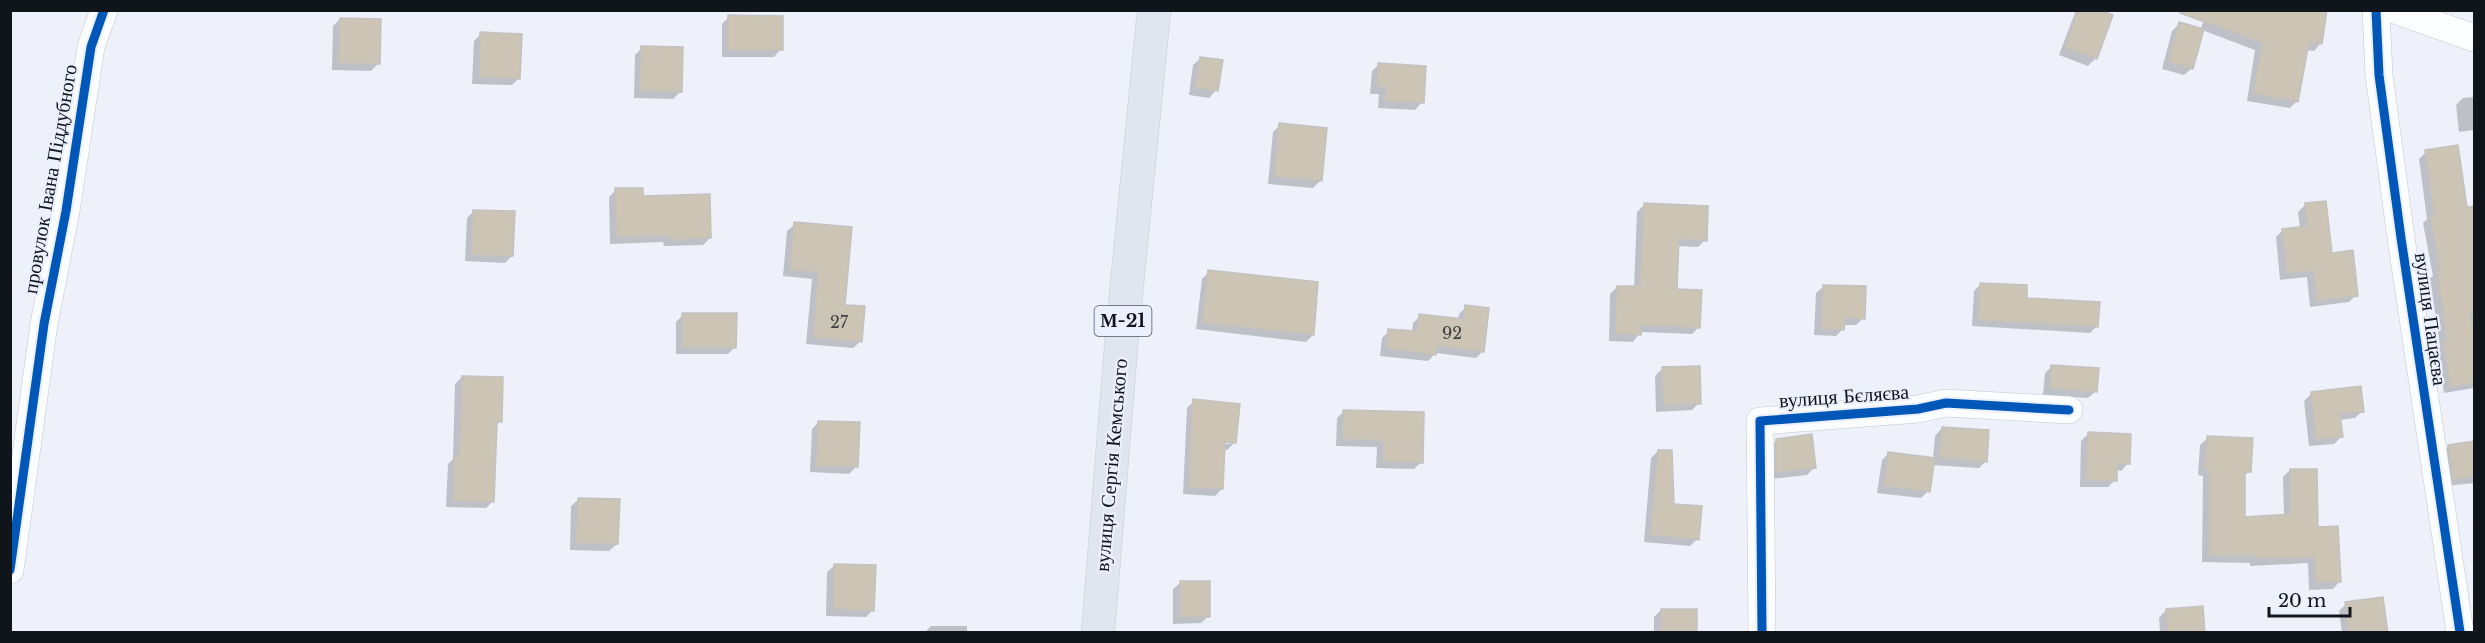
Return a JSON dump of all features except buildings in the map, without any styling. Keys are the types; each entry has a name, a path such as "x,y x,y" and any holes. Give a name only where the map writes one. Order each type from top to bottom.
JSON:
{"highway":[{"name":"вулиця Сергія Кемського","path":"1098,633 1121,347 1154,10"}],"street":[{"name":"провулок Івана Піддубного","path":"10,570 44,324 66,211 91,47 104,10"},
{"name":"вулиця Пацаєва","path":"2376,10 2379,75 2460,633"},
{"path":"2395,10 2475,38"},
{"name":"вулиця Бєляєва","path":"1762,633 1760,421 1918,409 1946,403 2069,410"}],"cycle path":[{"path":"10,570 44,324 66,211 91,47 104,10"},
{"path":"2376,10 2379,75 2401,238 2460,632"},
{"path":"1762,632 1760,421 1918,409 1946,403 2069,410"}]}
